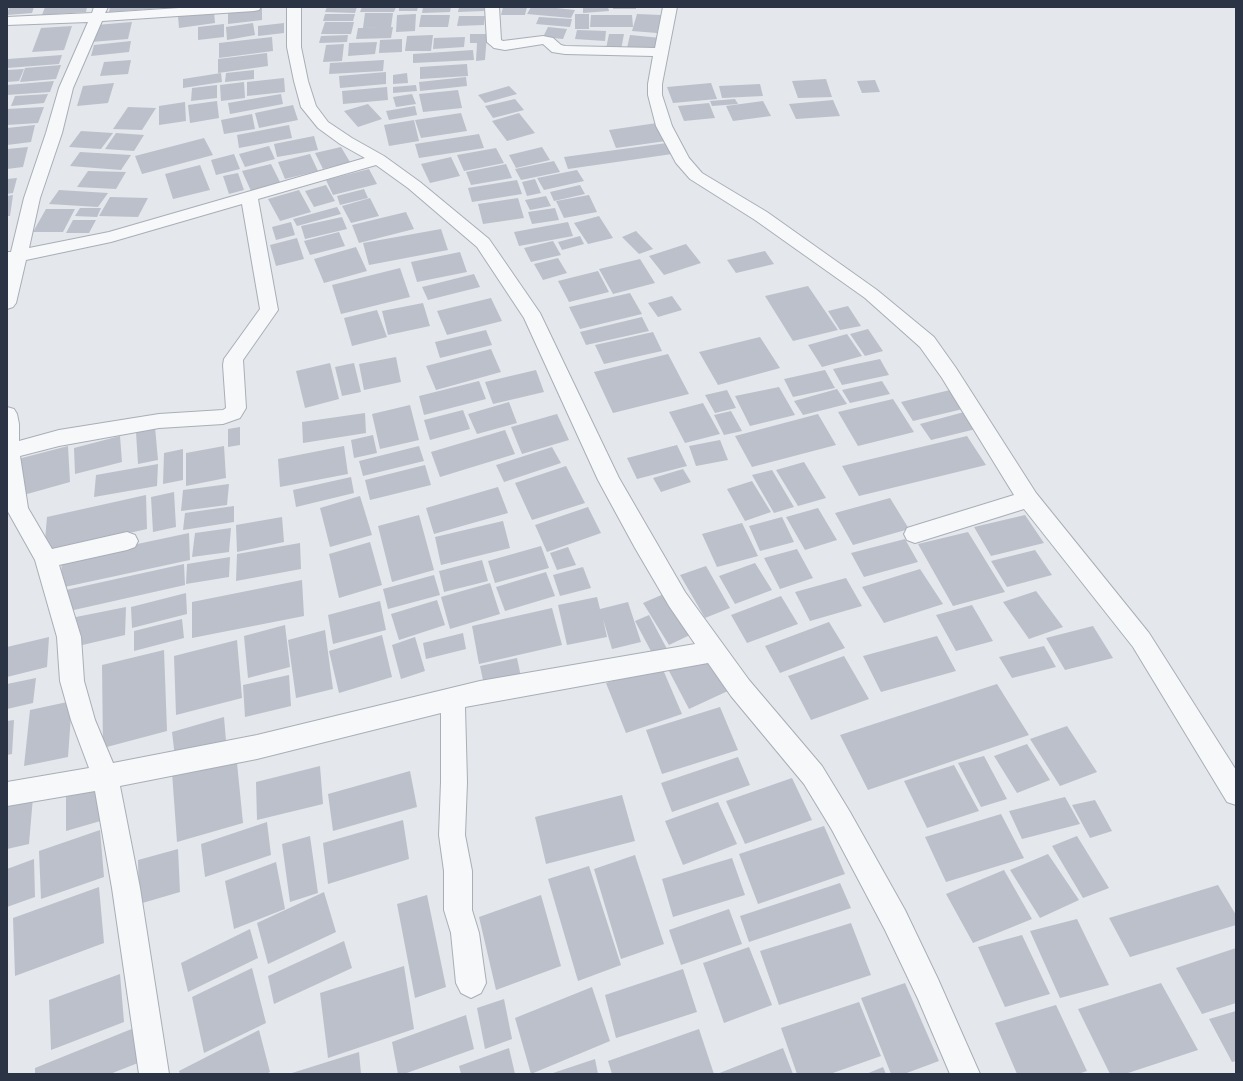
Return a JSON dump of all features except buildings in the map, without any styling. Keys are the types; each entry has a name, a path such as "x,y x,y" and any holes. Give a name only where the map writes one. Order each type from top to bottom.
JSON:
{"street":[{"path":"7,21 98,12 254,7"},
{"path":"294,7 294,48 300,81 309,107 323,125 346,141 378,159 414,185 483,243 533,317 609,480 643,542 677,599 740,688 813,775 841,821 895,920 928,989 965,1074"},
{"path":"492,7 494,42 498,45 505,46 542,40 548,41 557,49 565,50 662,52"},
{"path":"670,7 655,84 655,95 664,126 682,160 696,176 761,216 871,294 927,342 949,373 1028,499 1141,640 1236,793"},
{"path":"7,304 13,257 54,133 66,88 98,12"},
{"path":"13,257 111,237 378,159"},
{"path":"9,451 59,438 159,421 223,417 233,413 236,408 233,365 234,359 269,310 249,196"},
{"path":"7,414 9,424 9,451 17,509 46,559 69,637 72,681 83,720 106,777 111,813 126,888 154,1074"},
{"path":"915,534 1028,499"},
{"path":"46,559 127,541"},
{"path":"7,794 106,777 257,747 480,692 715,651"},
{"path":"453,699 454,782 452,835 458,871 458,910 465,933 470,983"}]}
